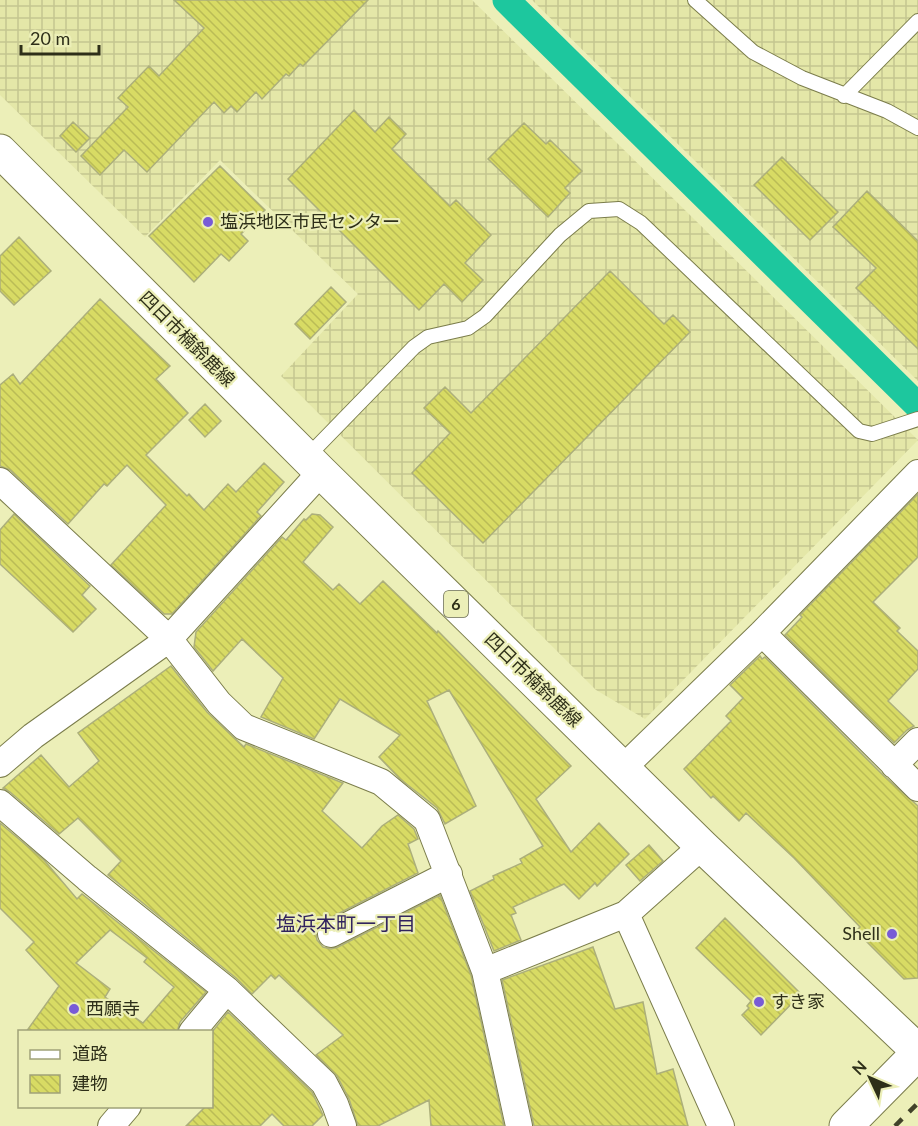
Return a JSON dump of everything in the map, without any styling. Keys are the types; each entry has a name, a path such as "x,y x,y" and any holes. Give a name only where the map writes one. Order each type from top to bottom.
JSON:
{"main road":[{"name":"四日市楠鈴鹿線","path":"0,151 313,465 702,846 918,1052"},
{"path":"846,1126 918,1052"}],"street":[{"path":"0,764 33,736 170,639 313,465"},
{"path":"623,768 762,633 918,473"},
{"path":"0,481 170,639 219,703 244,727 381,782 427,820 485,972 519,1126"},
{"path":"762,633 918,788"},
{"path":"894,765 918,741"},
{"path":"0,803 87,878 227,990 324,1083 343,1126"},
{"path":"485,972 626,914 702,846"},
{"path":"331,934 449,874"},
{"path":"626,914 721,1126"},
{"path":"194,1030 227,990"},
{"path":"111,1126 127,1108"}],"lane":[{"path":"696,0 753,52 802,78 843,96 887,111 918,128"},
{"path":"843,96 918,21"},
{"path":"313,465 414,347 428,337 468,328 485,316 560,235 590,211 619,209 640,223 859,432 872,434 918,419"}],"shaded area":[{"path":"0,0 472,0 918,440 645,719 596,690 281,376 358,294 220,160 145,237 0,95"},
{"path":"532,0 918,0 918,381"}],"building":[{"path":"174,0 368,0 303,66 300,64 289,76 286,74 262,99 256,92 237,112 231,106 224,113 214,102 147,172 124,150 100,175 81,156 128,107 118,98 149,66 159,76 204,28"},
{"path":"354,110 375,132 389,117 406,134 392,149 450,206 456,200 491,235 465,263 483,280 462,302 444,284 419,310 288,179"},
{"path":"73,122 90,138 76,152 60,136"},
{"path":"524,123 546,144 550,140 582,171 565,188 570,193 548,217 488,159"},
{"path":"782,157 838,212 810,240 754,185"},
{"name":"塩浜地区市民センター","path":"220,166 265,210 241,234 248,241 229,261 221,254 194,282 149,236"},
{"path":"867,191 918,241 918,349 856,288 876,268 833,227"},
{"path":"19,237 51,271 14,305 0,291 0,256"},
{"path":"610,271 664,324 673,315 690,332 483,543 412,473 450,433 424,408 445,387 471,413"},
{"path":"331,287 346,302 310,339 295,324"},
{"path":"100,299 170,366 156,379 188,413 146,455 187,496 189,494 204,510 228,484 236,492 264,463 284,482 257,512 261,516 172,614 164,614 111,565 166,505 127,465 107,486 104,484 68,524 10,470 0,466 0,385 13,374 20,384"},
{"path":"205,404 221,421 205,437 189,420"},
{"path":"918,494 918,557 873,602 900,628 897,631 918,651 918,669 888,701 914,726 894,743 785,635 802,617 800,615"},
{"path":"14,514 90,586 82,595 96,609 73,632 0,564 0,530"},
{"path":"312,514 320,515 333,527 303,562 333,590 339,584 360,604 383,581 437,633 438,631 571,766 536,799 571,852 599,823 629,854 597,886 595,883 579,899 564,884 513,907 516,913 511,915 521,940 494,951 470,891 494,879 493,876 522,863 520,859 543,846 449,690 427,701 476,806 445,824 437,808 400,779 379,757 400,735 340,699 314,739 261,717 283,678 242,639 213,671 194,647 196,632 282,537 286,540 304,519 306,520"},
{"path":"760,656 762,659 765,657 884,776 918,806 918,978 904,979 856,931 860,927 794,858 746,813 739,821 713,796 711,798 684,769 731,721 726,716 743,698 730,685"},
{"path":"171,666 207,712 244,747 246,744 343,783 322,811 362,848 382,826 398,815 414,829 418,839 408,844 418,873 324,921 318,926 317,940 323,947 331,949 338,947 440,895 471,975 504,1126 431,1126 429,1100 378,1126 358,1126 349,1099 337,1076 316,1055 343,1035 279,975 275,979 271,975 252,994 236,978 108,875 121,861 78,818 59,834 3,788 41,755 69,787 99,761 78,733"},
{"path":"0,823 44,860 77,899 82,894 206,992 180,1022 178,1030 27,1030 59,986 26,950 34,942 0,908","holes":["110,930 147,958 144,962 174,987 143,1023 105,997 110,989 76,963"]},
{"path":"649,845 663,861 640,881 626,865"},
{"path":"725,918 801,994 761,1035 742,1015 749,1008 747,1006 751,1001 696,948"},
{"path":"593,947 615,1009 643,1002 657,1074 673,1069 688,1126 534,1126 502,980"},
{"path":"228,1012 312,1092 323,1115 312,1126 284,1126 272,1114 260,1126 186,1126 204,1108 213,1108 213,1031"}],"waterway":[{"path":"506,0 918,406"}],"railway":[{"path":"895,1126 918,1103"}],"place":[{"name":"塩浜地区市民センター","path":"208,222"},
{"name":"Shell","path":"892,934"},
{"name":"すき家","path":"759,1002"},
{"name":"西願寺","path":"74,1009"}],"district":[{"name":"塩浜本町一丁目","path":"346,924"}]}
